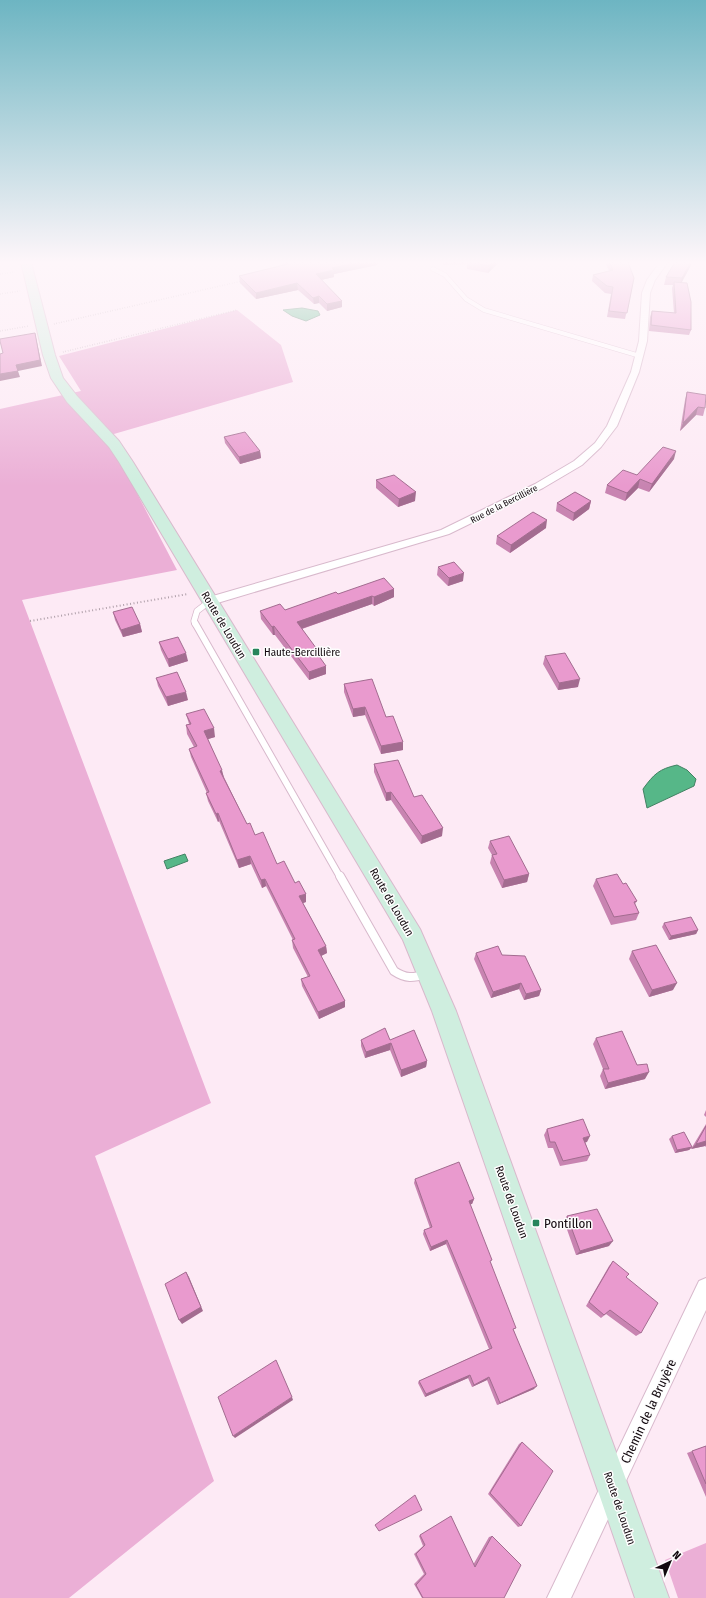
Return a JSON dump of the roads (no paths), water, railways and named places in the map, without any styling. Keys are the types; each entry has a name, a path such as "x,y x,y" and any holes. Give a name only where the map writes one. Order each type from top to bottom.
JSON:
{"main road":[{"name":"Route de Loudun","path":"45,337 57,378 72,399 114,444 208,596 412,936 429,973 519,1220 652,1598"}],"street":[{"name":"Rue de la Bercillière","path":"208,596 446,532 539,486 578,463 598,445 612,426 640,356 643,337"},
{"name":"Chemin de la Bruyère","path":"559,1598 706,1288"}],"lane":[{"path":"572,337 640,356"},
{"path":"208,596 195,614 194,621 394,971 403,978 414,978 429,973"}],"place":[{"name":"Haute-Bercillière","path":"256,652"},
{"name":"Pontillon","path":"536,1223"}]}
